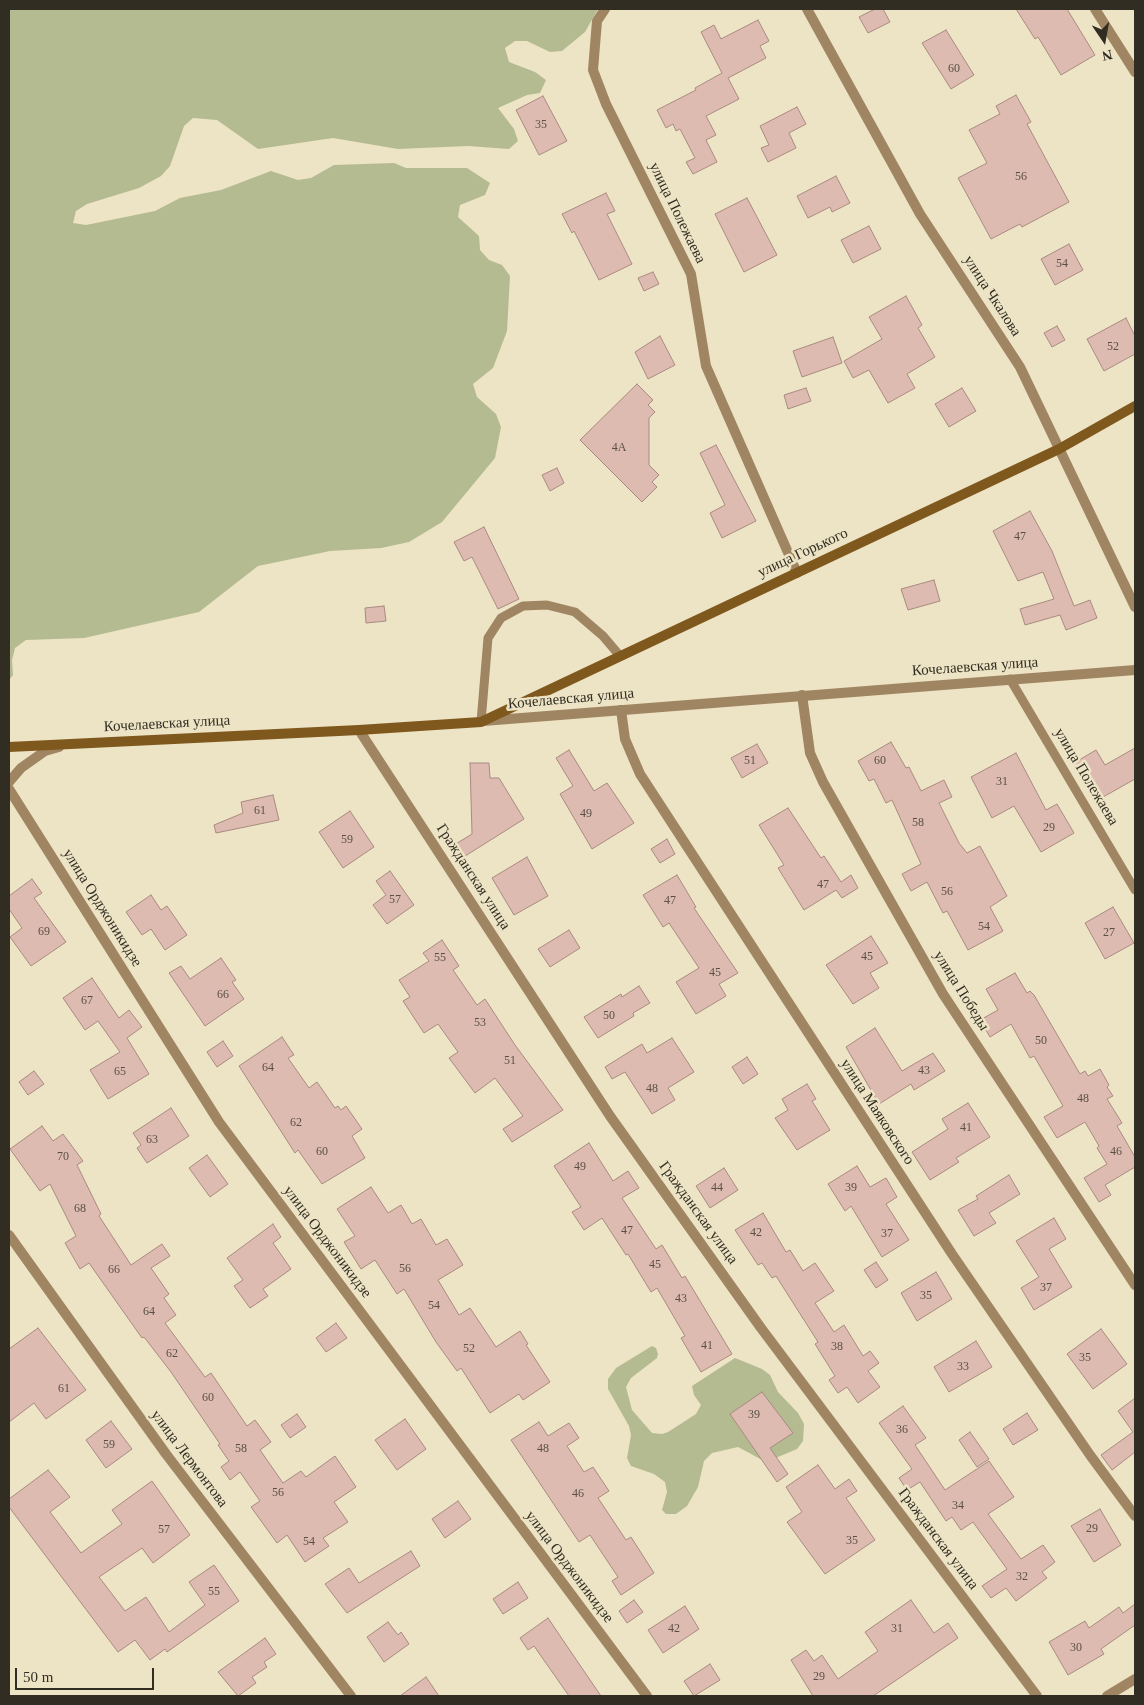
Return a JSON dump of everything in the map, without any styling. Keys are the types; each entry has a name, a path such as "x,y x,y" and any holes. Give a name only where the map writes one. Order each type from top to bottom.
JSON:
{"main road":[{"name":"улица Горького","path":"481,722 1059,449 1135,406"},
{"name":"Кочелаевская улица","path":"9,748 481,722"}],"street":[{"name":"улица Полежаева","path":"605,9 597,21 593,70 606,104 691,274 706,366 797,573"},
{"name":"улица Чкалова","path":"807,9 920,214 1020,367 1135,607"},
{"path":"1095,9 1135,72"},
{"name":"Кочелаевская улица","path":"481,722 1135,670"},
{"name":"улица Победы","path":"802,696 810,753 828,790 943,994 1135,1285"},
{"name":"улица Маяковского","path":"621,710 625,739 640,774 952,1254 1090,1455 1135,1516"},
{"name":"Гражданская улица","path":"359,730 610,1116 761,1328 1037,1696"},
{"path":"9,782 21,768 45,751 74,743"},
{"name":"улица Орджоникидзе","path":"9,789 219,1122 647,1696"},
{"name":"улица Лермонтова","path":"9,1235 172,1462 351,1696"},
{"path":"1107,1696 1135,1679"}],"lane":[{"path":"481,722 488,638 501,618 523,606 546,605 575,612 603,636 620,656"},
{"name":"улица Полежаева","path":"1010,679 1135,890"}],"green space":[{"path":"9,9 598,9 585,32 562,51 550,52 527,41 515,41 505,48 509,62 535,72 546,80 540,93 527,95 498,108 514,129 518,141 509,149 468,146 398,149 333,138 258,149 217,120 193,118 184,126 170,166 161,176 139,188 87,204 76,211 73,223 86,225 155,211 180,198 221,190 271,171 298,180 311,178 334,165 394,163 406,168 467,168 490,183 485,195 460,205 458,217 479,236 480,250 489,260 502,265 510,276 507,331 493,368 473,384 477,397 496,414 501,427 495,458 442,522 409,542 381,548 330,551 258,566 199,612 84,638 26,640 15,648 12,660 13,675 9,680"},
{"path":"652,1346 656,1348 657,1358 631,1378 626,1387 632,1410 652,1433 662,1434 668,1432 696,1414 701,1405 694,1395 692,1386 735,1358 762,1369 770,1375 778,1392 798,1413 804,1424 803,1441 797,1449 766,1462 738,1447 712,1453 704,1461 698,1487 687,1506 676,1514 666,1514 662,1510 667,1492 665,1482 654,1474 631,1466 627,1458 631,1435 629,1426 608,1389 608,1379 616,1368"}],"building":[{"path":"875,9 883,9 890,22 868,33 859,17"},
{"path":"1016,9 1067,9 1095,55 1061,75 1038,37 1035,39"},
{"path":"758,20 769,41 760,46 766,58 728,78 739,99 706,116 716,135 706,140 717,162 693,174 686,162 695,158 680,129 676,131 673,124 666,128 657,110 696,90 695,88 722,73 701,32 714,25 721,39"},
{"path":"946,30 974,75 951,89 922,43"},
{"path":"1016,95 1031,122 1027,124 1069,202 1022,227 1020,224 991,239 958,178 987,163 969,130 1000,114 996,106"},
{"path":"543,96 567,141 539,155 516,110"},
{"path":"797,107 806,124 789,133 796,148 768,162 761,148 769,145 760,126"},
{"path":"836,176 850,203 832,212 830,207 808,218 797,196"},
{"path":"606,193 615,211 607,214 632,264 599,280 574,231 572,233 562,214"},
{"path":"747,198 777,255 744,272 715,214"},
{"path":"869,226 881,249 853,263 841,240"},
{"path":"1069,244 1083,270 1055,285 1041,259"},
{"path":"653,272 659,284 644,291 638,278"},
{"path":"906,296 922,325 918,328 935,357 907,374 915,388 888,403 869,370 853,378 844,361 882,339 869,317"},
{"path":"1126,318 1135,336 1135,354 1104,371 1087,339"},
{"path":"1057,326 1065,340 1052,347 1044,333"},
{"path":"660,336 675,365 648,379 635,352"},
{"path":"833,337 842,363 802,377 793,351"},
{"path":"637,384 653,400 648,405 655,412 649,418 649,465 659,475 652,482 657,487 642,502 580,440"},
{"path":"806,388 811,401 788,409 784,395"},
{"path":"962,388 976,411 949,427 935,404"},
{"path":"716,445 756,521 722,538 710,513 725,505 700,453"},
{"path":"557,468 564,483 550,491 542,475"},
{"path":"1030,511 1052,551 1074,606 1090,600 1097,618 1066,630 1060,615 1025,625 1020,609 1054,599 1043,572 1018,581 993,531"},
{"path":"484,527 519,599 498,609 472,557 464,561 454,542"},
{"path":"934,580 940,601 908,610 901,589"},
{"path":"384,606 386,621 366,623 365,608"},
{"path":"891,742 906,768 909,767 921,791 944,780 952,797 939,803 959,843 967,853 980,846 1007,896 990,907 1003,931 968,950 947,911 943,913 927,882 911,891 902,874 921,864 892,800 886,803 874,779 869,781 858,761"},
{"path":"757,744 768,763 742,778 731,758"},
{"path":"1135,748 1135,779 1096,801 1074,763 1096,750 1105,765"},
{"path":"569,750 594,791 607,783 634,823 592,849 560,794 573,786 556,758"},
{"path":"1016,753 1046,810 1057,804 1074,833 1041,852 1014,806 992,818 971,777"},
{"path":"470,763 489,763 490,778 499,778 524,819 462,858 454,845 472,834"},
{"path":"273,795 279,820 216,833 214,825 243,813 241,802"},
{"path":"788,808 821,858 824,856 841,882 851,875 858,888 842,898 836,890 804,910 778,868 784,865 759,825"},
{"path":"350,811 374,847 343,868 319,832"},
{"path":"667,839 675,854 660,863 651,849"},
{"path":"527,857 548,896 514,915 492,878"},
{"path":"390,871 414,905 387,924 373,905 386,895 376,881"},
{"path":"677,875 696,907 694,908 738,973 719,984 726,996 696,1014 676,982 699,968 669,923 663,927 643,895"},
{"path":"32,879 42,893 34,898 66,942 31,966 10,937 22,928 9,909 9,896"},
{"path":"151,895 161,910 167,906 187,935 165,950 151,929 142,935 126,912"},
{"path":"1113,907 1134,943 1105,959 1085,923"},
{"path":"569,930 580,948 550,967 538,949"},
{"path":"871,936 888,963 870,973 879,988 853,1004 826,965"},
{"path":"442,940 459,966 453,970 477,1005 485,999 515,1045 563,1110 512,1142 503,1129 523,1116 495,1078 475,1093 449,1058 458,1052 438,1024 424,1033 403,1001 410,997 399,980 429,961 423,953"},
{"path":"221,958 236,980 232,982 244,999 205,1026 169,973 181,966 190,979"},
{"path":"1015,973 1027,993 1030,991 1034,995 1080,1074 1085,1071 1088,1076 1100,1069 1109,1085 1107,1087 1113,1096 1107,1099 1122,1123 1117,1126 1135,1157 1135,1167 1105,1185 1111,1195 1099,1202 1084,1178 1107,1164 1085,1122 1057,1138 1044,1117 1063,1106 1034,1056 1030,1058 1011,1024 990,1037 980,1020 998,1010 986,989"},
{"path":"92,978 119,1018 129,1010 142,1027 127,1038 149,1074 108,1099 90,1070 120,1052 98,1021 85,1030 63,998"},
{"path":"639,986 650,1003 633,1013 634,1016 598,1038 584,1017 621,994 622,997"},
{"path":"875,1028 902,1071 933,1053 945,1071 914,1090 911,1084 879,1104 846,1047"},
{"path":"282,1037 294,1055 288,1058 309,1088 317,1082 335,1108 338,1106 341,1110 346,1106 362,1129 352,1136 365,1158 322,1184 298,1150 295,1153 239,1066"},
{"path":"672,1038 694,1072 668,1088 675,1100 652,1114 625,1072 612,1079 605,1067 642,1044 647,1053"},
{"path":"223,1041 233,1056 217,1067 207,1052"},
{"path":"747,1057 758,1074 743,1084 732,1067"},
{"path":"34,1071 44,1084 28,1095 19,1082"},
{"path":"807,1084 816,1099 812,1101 830,1130 797,1150 775,1118 788,1110 782,1099"},
{"path":"968,1103 990,1137 956,1158 959,1162 930,1180 912,1152 948,1129 942,1119"},
{"path":"171,1108 189,1136 147,1163 137,1148 141,1145 133,1133"},
{"path":"42,1126 53,1141 63,1134 83,1161 77,1165 101,1214 99,1216 131,1265 162,1244 170,1256 151,1268 169,1294 164,1298 176,1315 165,1323 205,1377 211,1373 247,1426 255,1420 271,1442 260,1450 283,1483 301,1471 306,1477 335,1456 356,1487 334,1502 348,1522 323,1538 329,1546 305,1562 287,1535 277,1543 251,1507 260,1501 240,1472 230,1480 221,1467 229,1461 218,1445 220,1444 171,1372 144,1337 142,1338 89,1263 80,1269 65,1243 76,1236 50,1184 40,1191 10,1149"},
{"path":"589,1143 613,1181 628,1171 639,1188 622,1198 656,1249 662,1245 682,1278 685,1276 732,1354 701,1372 681,1338 685,1336 657,1288 651,1292 628,1254 626,1255 602,1218 584,1230 572,1212 581,1207 554,1166"},
{"path":"207,1155 228,1184 210,1197 189,1168"},
{"path":"857,1166 870,1187 886,1178 897,1197 886,1204 909,1240 882,1257 851,1206 845,1211 828,1184"},
{"path":"724,1168 738,1190 710,1208 696,1186"},
{"path":"1009,1175 1020,1194 989,1213 996,1223 974,1236 958,1210 978,1199 976,1196"},
{"path":"371,1187 388,1213 401,1205 412,1224 421,1219 436,1245 447,1239 463,1265 438,1280 459,1315 470,1308 496,1347 520,1331 528,1344 526,1345 550,1382 523,1400 519,1394 490,1413 461,1368 457,1371 436,1342 404,1289 397,1294 375,1260 361,1269 344,1242 355,1236 337,1209"},
{"path":"763,1213 786,1252 790,1250 803,1271 815,1263 834,1291 815,1303 834,1332 844,1325 863,1356 870,1351 879,1363 868,1371 880,1387 858,1403 847,1387 838,1393 829,1380 835,1376 815,1344 818,1342 776,1276 772,1278 762,1263 758,1265 735,1230"},
{"path":"1054,1218 1066,1239 1049,1249 1072,1287 1034,1310 1021,1288 1039,1277 1016,1241"},
{"path":"273,1224 281,1237 273,1243 291,1269 263,1289 268,1296 250,1308 234,1286 243,1280 227,1258"},
{"path":"876,1262 888,1280 876,1288 864,1270"},
{"path":"936,1272 952,1299 917,1321 901,1293"},
{"path":"336,1323 347,1338 326,1352 316,1338"},
{"path":"38,1328 86,1390 46,1419 34,1403 9,1422 9,1349"},
{"path":"1101,1329 1127,1364 1093,1389 1067,1354"},
{"path":"976,1341 992,1367 949,1392 934,1367"},
{"path":"762,1392 793,1433 770,1448 788,1474 777,1482 730,1414"},
{"path":"1135,1398 1135,1452 1112,1470 1101,1455 1133,1432 1118,1411"},
{"path":"903,1406 926,1438 915,1445 945,1490 989,1461 1014,1497 988,1514 1021,1559 1043,1545 1055,1562 1042,1572 1047,1578 1016,1601 1006,1588 991,1598 982,1586 1007,1569 973,1522 961,1530 952,1517 946,1521 920,1482 907,1490 899,1478 912,1469 879,1423"},
{"path":"1027,1413 1038,1430 1013,1445 1003,1429"},
{"path":"297,1414 306,1427 290,1438 281,1425"},
{"path":"405,1419 426,1449 397,1470 375,1440"},
{"path":"111,1421 132,1449 106,1468 86,1440"},
{"path":"539,1422 548,1436 569,1423 579,1438 567,1446 584,1472 593,1467 609,1491 598,1498 626,1540 631,1537 654,1573 621,1595 612,1581 618,1577 590,1535 579,1542 511,1440"},
{"path":"970,1432 989,1459 977,1467 959,1440"},
{"path":"818,1465 835,1489 849,1479 857,1491 846,1498 875,1540 825,1574 787,1522 802,1512 786,1487"},
{"path":"48,1470 70,1497 50,1512 81,1553 122,1524 112,1510 152,1481 190,1535 153,1563 142,1548 99,1577 125,1611 146,1597 169,1632 205,1605 189,1582 214,1565 239,1601 167,1652 165,1649 150,1660 135,1640 118,1652 9,1507 9,1499"},
{"path":"458,1501 471,1519 445,1538 432,1519"},
{"path":"1100,1509 1121,1545 1094,1562 1071,1526"},
{"path":"411,1551 420,1566 347,1613 325,1584 349,1568 359,1583"},
{"path":"518,1582 528,1598 503,1614 493,1599"},
{"path":"634,1600 643,1612 627,1623 619,1611"},
{"path":"911,1600 934,1633 948,1623 958,1638 873,1696 813,1696 791,1660 806,1650 814,1661 822,1655 838,1679 878,1651 865,1632"},
{"path":"1135,1604 1135,1625 1101,1649 1104,1654 1068,1675 1049,1642 1085,1621 1089,1628 1119,1607 1123,1613"},
{"path":"685,1606 699,1629 663,1653 648,1630"},
{"path":"548,1618 601,1696 569,1696 534,1646 528,1650 520,1638"},
{"path":"388,1622 398,1635 401,1632 409,1644 384,1662 367,1637"},
{"path":"265,1638 276,1654 264,1662 267,1667 252,1677 256,1683 238,1696 218,1672"},
{"path":"710,1664 720,1680 694,1696 684,1681"},
{"path":"426,1677 439,1696 400,1696"}]}
